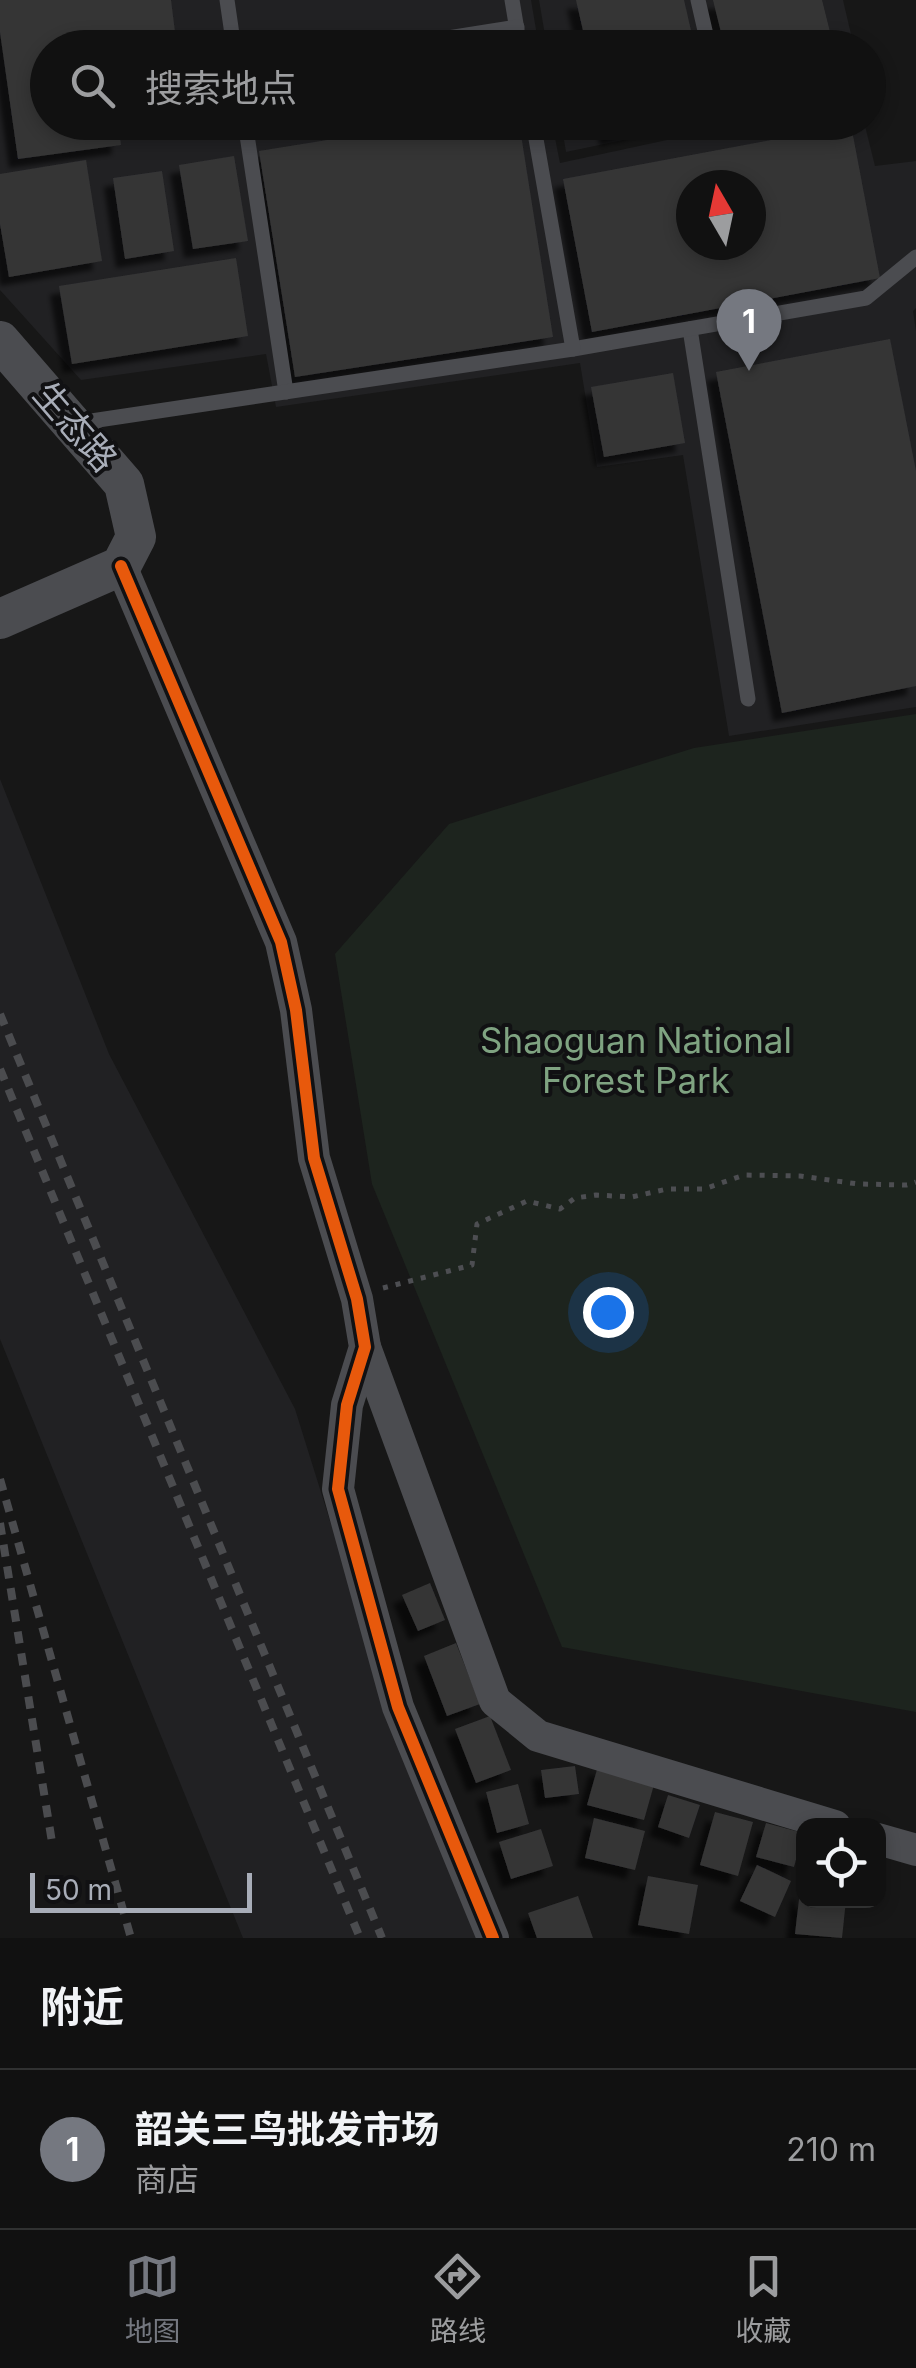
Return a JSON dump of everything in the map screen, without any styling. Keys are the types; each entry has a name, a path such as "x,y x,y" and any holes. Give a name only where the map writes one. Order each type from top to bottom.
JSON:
{"street":[{"name":"生态路","path":"0,341 124,484 136,537 121,566"},
{"path":"0,618 121,566 281,942 296,1010 314,1158 357,1299 365,1348 495,1701 538,1736 809,1818"},
{"path":"365,1348 347,1405 338,1490 398,1707 494,1938"},
{"path":"886,1841 916,1850"}],"lane":[{"path":"227,0 231,30"},
{"path":"512,0 517,30"},
{"path":"698,0 705,30"},
{"path":"498,30 517,27"},
{"path":"248,140 286,392"},
{"path":"537,140 573,349"},
{"path":"72,424 573,349 866,298 916,257"},
{"path":"690,329 748,699"}],"path":[{"path":"357,1299 380,1289 472,1265 477,1224 527,1201 560,1209 575,1198 596,1194 632,1197 667,1189 704,1190 744,1175 800,1176 858,1184 916,1182"}],"shaded area":[{"path":"0,0 531,0 536,30 30,30 30,140 555,140 560,163 667,140 868,140 875,166 916,161 913,311 916,707 729,736 683,455 597,467 580,363 276,407 266,354 81,380 0,290"},
{"path":"539,0 843,0 850,30 544,30"},
{"path":"564,140 623,140 566,152"},
{"path":"0,779 109,1054 295,1409 330,1521 486,1938 243,1938 0,1339"}],"green space":[{"name":"Shaoguan National Forest Park","path":"916,714 916,1712 562,1647 372,1184 335,954 449,824 694,748"}],"building":[{"path":"0,0 171,0 175,30 30,30 30,140 120,140 121,145 18,159 0,32"},
{"path":"576,0 684,0 691,30 583,30"},
{"path":"713,0 822,0 830,30 720,30"},
{"path":"327,140 522,140 553,337 295,377 259,151"},
{"path":"771,140 854,140 880,278 592,332 563,179"},
{"path":"234,156 248,241 193,249 179,165"},
{"path":"86,160 102,261 9,277 0,224 0,174"},
{"path":"162,171 174,251 125,259 113,178"},
{"path":"236,258 248,336 72,364 59,286"},
{"path":"890,339 916,471 916,686 782,713 716,372"},
{"path":"673,373 685,443 604,457 591,387"},
{"path":"430,1583 445,1620 418,1631 402,1595"},
{"path":"456,1643 480,1704 447,1716 424,1656"},
{"path":"490,1716 511,1770 476,1783 455,1729"},
{"path":"575,1766 579,1794 545,1798 541,1770"},
{"path":"598,1766 655,1781 644,1820 587,1805"},
{"path":"518,1784 529,1824 497,1833 486,1792"},
{"path":"668,1795 700,1805 689,1838 658,1827"},
{"path":"715,1812 753,1822 738,1876 700,1865"},
{"path":"594,1818 645,1831 635,1870 585,1858"},
{"path":"766,1823 796,1831 794,1867 756,1857"},
{"path":"541,1829 553,1866 511,1879 499,1842"},
{"path":"757,1865 791,1881 775,1917 740,1901"},
{"path":"648,1876 698,1885 689,1934 638,1925"},
{"path":"578,1896 593,1938 537,1938 528,1913"},
{"path":"798,1908 845,1908 842,1938 795,1934"}],"railway":[{"path":"0,1014 382,1938"},
{"path":"0,1069 360,1938"},
{"path":"0,1479 131,1938"},
{"path":"0,1523 52,1842"}],"cycle path":[{"path":"121,566 281,942 296,1010 314,1158 357,1299 365,1347 347,1405 338,1489 398,1707 493,1938"}],"place":[{"name":"韶关三鸟批发市场","path":"749,371"}]}
